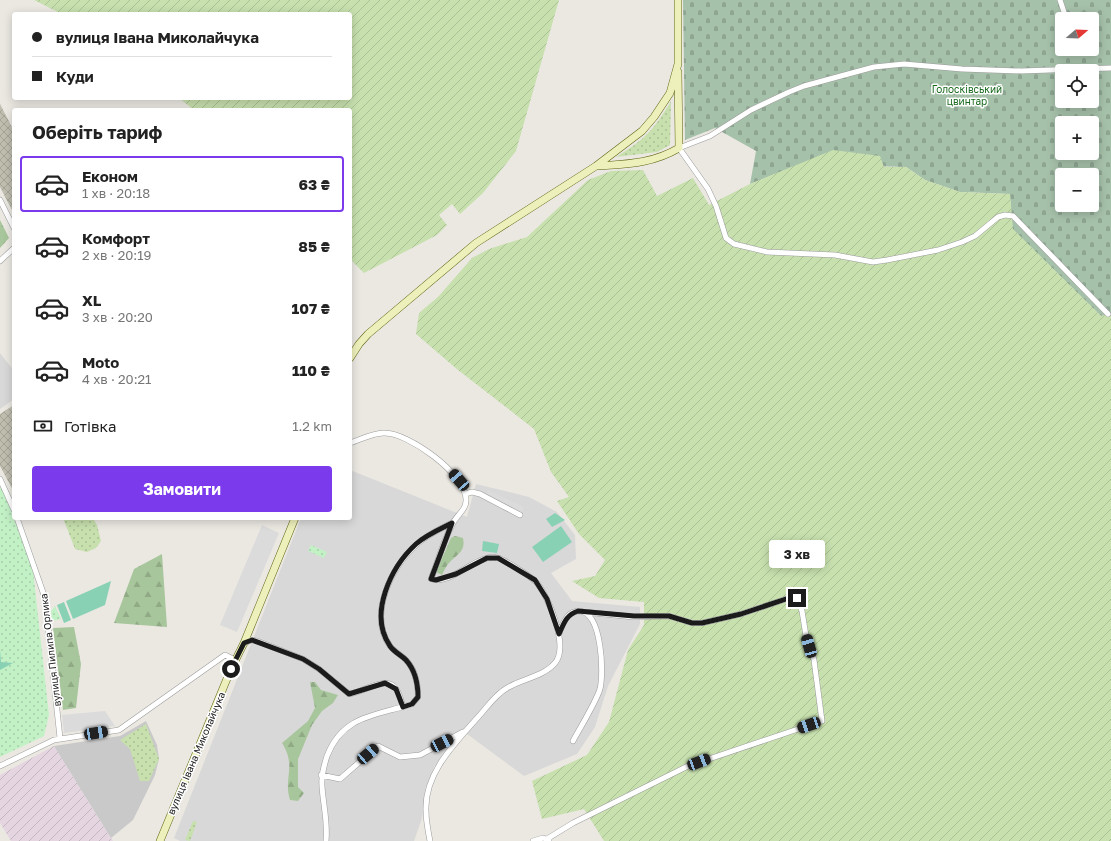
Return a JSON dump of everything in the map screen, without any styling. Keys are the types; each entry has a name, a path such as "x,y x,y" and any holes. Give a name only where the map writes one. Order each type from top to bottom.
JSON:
{"street":[{"path":"678,0 679,148 708,188 716,206 726,238 734,244 777,254 835,255 873,262 938,250 962,242 975,236 998,217 1005,214 1013,216 1108,314"},
{"path":"1060,0 1064,12"},
{"path":"352,355 368,334 461,255 512,218 596,166 642,131 654,117 670,93 678,64"},
{"path":"596,166 644,162 663,157 679,148 710,136 751,110 789,92 804,86 874,67 904,64 1008,71 1111,68"},
{"path":"0,200 12,224"},
{"path":"0,261 12,250"},
{"path":"326,841 327,822 321,775 330,748 345,727 359,720 403,707 416,701 418,697 416,681 410,664 390,647 381,620 383,602 399,563 407,553 427,536 452,523 463,511 466,500 459,480 446,464 400,435 384,432 352,442"},
{"path":"0,479 12,506"},
{"path":"465,494 472,492 480,494 520,515"},
{"name":"вулиця Пилипа Орлика","path":"18,520 45,598 60,738"},
{"name":"вулиця Івана Миколайчука","path":"160,841 294,520"},
{"path":"430,841 426,810 429,790 436,768 465,731 506,688 539,674 554,664 560,652 559,634 547,599 535,580 498,558 487,558 456,574 436,580 431,579 452,523"},
{"path":"533,841 543,838 548,840 573,823 688,766 822,721 814,660 806,636 802,611 797,598 789,598 741,614 702,623 692,623 669,616 634,616 584,612 571,613 567,617 559,634"},
{"path":"573,741 600,689 602,660 595,625 591,616 584,612"},
{"path":"244,643 252,640 303,659 319,669 349,694 380,684 390,684 396,689 403,707"},
{"path":"0,766 43,744 60,738 119,730 225,655 235,660"},
{"path":"321,775 340,779 378,746 400,757 420,755 465,731"}],"shaded area":[{"path":"0,104 12,127 12,210 0,187"},
{"path":"0,353 12,368 12,400 0,409"},
{"path":"12,406 12,488 0,466 0,414"},
{"path":"352,471 467,517 476,484 529,497 557,512 575,535 576,559 551,573 572,601 640,607 640,624 608,686 595,727 577,754 524,776 463,731 434,767 421,821 414,841 180,841 174,838 300,520 352,520"},
{"path":"488,490 524,507 520,515 485,498"},
{"path":"262,525 279,533 237,632 220,625"},
{"path":"105,711 115,726 64,733 62,715"},
{"path":"146,721 157,745 159,759 155,775 133,820 111,838 54,746 120,736"},
{"path":"54,746 113,841 11,841 0,823 0,775"}],"green space":[{"path":"34,0 559,0 516,151 483,193 460,214 452,204 439,215 447,225 437,235 364,273 352,261 352,108 192,108 182,100 352,100 352,12 58,12"},
{"name":"Голосківський цвинтар","path":"683,0 1111,0 1111,314 1101,316 1012,229 1010,194 960,192 925,180 906,167 801,164 750,184 756,151 715,128 685,140"},
{"path":"671,101 670,145 657,152 616,157 648,134"},
{"path":"833,150 880,156 884,167 906,167 925,180 960,192 1010,194 1013,229 1101,316 1111,314 1111,841 604,841 584,809 542,819 532,781 587,755 609,722 628,650 644,625 644,602 599,598 572,581 595,576 605,560 579,534 557,501 569,497 551,472 534,429 458,370 416,334 419,313 438,297 472,258 489,249 527,237 588,180 611,171 643,170 657,196 693,178 709,205 750,184"},
{"path":"0,220 9,238 0,248"},
{"path":"0,487 5,494 12,513 12,520 15,520 33,570 49,715 44,736 0,757"},
{"path":"555,513 565,520 552,527 546,519"},
{"path":"64,520 94,520 101,541 96,548 87,552 75,549"},
{"path":"561,526 572,542 543,562 532,547"},
{"path":"455,536 463,538 464,543 462,550 448,564 442,575 436,572 451,538"},
{"path":"483,541 499,544 497,553 482,551"},
{"path":"311,545 327,552 324,558 308,551"},
{"path":"162,554 167,627 114,623 134,569"},
{"path":"111,581 105,605 73,619 66,601"},
{"path":"64,602 71,620 64,623 57,605"},
{"path":"55,606 61,619 52,621 51,611"},
{"path":"74,627 81,664 76,708 63,710 53,628"},
{"path":"0,650 1,662 13,663 0,670"},
{"path":"310,682 315,682 321,690 338,695 333,703 322,711 312,725 298,759 298,787 304,793 298,801 290,800 288,792 289,759 282,743 308,721 315,708"},
{"path":"146,724 159,759 149,781 140,781 130,749 120,740"},
{"path":"193,821 197,822 190,841 185,840"}],"route":[{"path":"231,669 244,643 248,640 252,640 303,659 319,669 349,694 385,683 394,686 403,707 412,704 418,697 414,672 410,664 390,647 383,630 381,620 383,602 399,563 407,553 427,536 452,523 431,579 436,580 456,574 487,558 498,558 535,580 547,599 559,634 567,617 571,613 578,611 634,616 669,616 692,623 702,623 741,614 789,598 797,598"}]}
